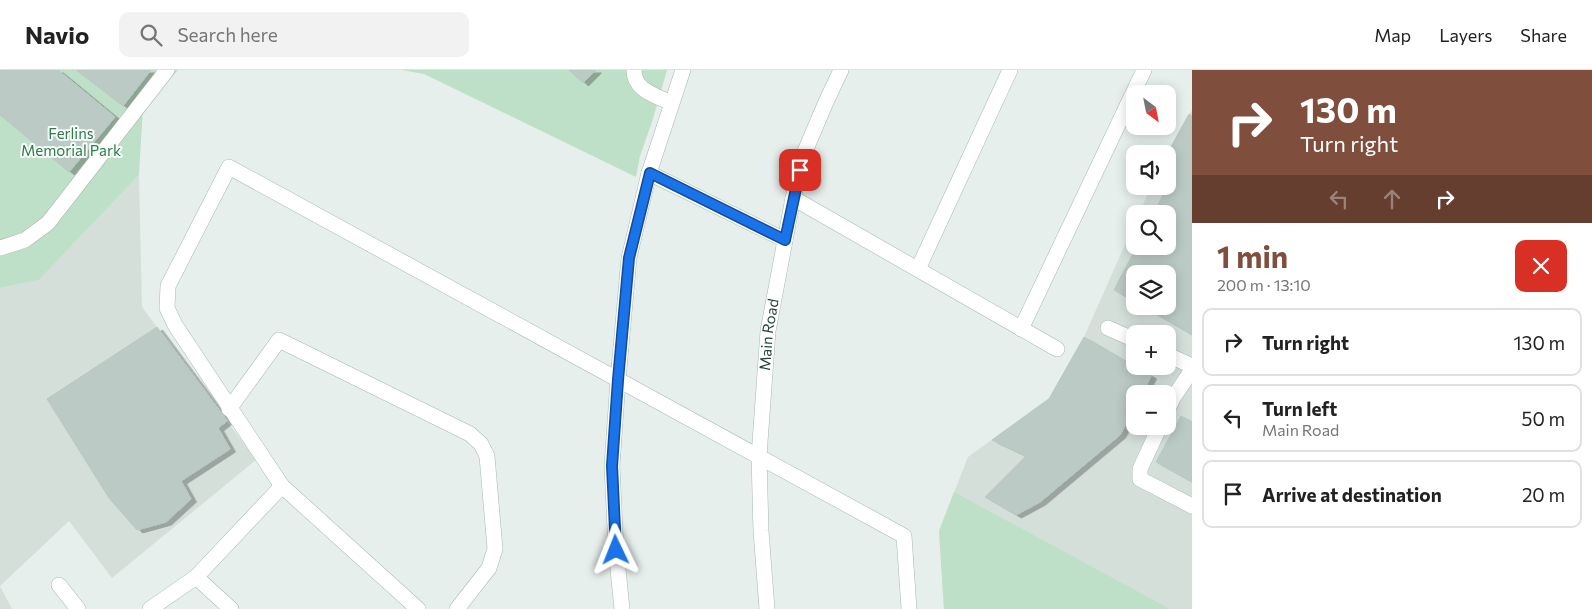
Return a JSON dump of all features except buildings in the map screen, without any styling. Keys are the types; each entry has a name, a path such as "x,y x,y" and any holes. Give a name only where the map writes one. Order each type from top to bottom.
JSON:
{"street":[{"path":"0,248 25,240 48,223 167,70"},
{"path":"634,70 634,76 641,88 672,103"},
{"path":"622,609 616,550 612,466 629,258 650,173 683,70"},
{"name":"Main Road","path":"768,609 761,531 759,456 768,331 793,198 803,156 841,70"},
{"path":"918,270 1010,70"},
{"path":"1022,329 1144,70"},
{"path":"418,609 282,486 229,409 175,325 167,308 168,286 229,167 904,536 909,609"},
{"path":"650,173 785,240"},
{"path":"793,198 1057,349"},
{"path":"1108,328 1126,336"},
{"path":"229,409 279,340 470,434 481,444 487,456 495,550 490,568 458,609"},
{"path":"1176,359 1192,366"},
{"path":"1176,394 1192,370"},
{"path":"1156,435 1140,469 1140,479 1192,506"},
{"path":"150,609 196,577 282,486"},
{"path":"196,577 231,609"},
{"path":"59,585 78,609"}],"shaded area":[{"path":"1192,110 1192,609 944,609 939,531 968,457 1049,398 1084,337 1126,242 1126,255 1176,255 1176,205 1143,205 1147,195 1176,195 1176,145 1172,145"},
{"path":"139,175 142,307 256,460 112,578 69,521 0,586 0,288 39,280"},
{"path":"0,586 12,609 0,609"}],"green space":[{"name":"Ferlins Memorial Park","path":"0,70 178,70 143,107 139,175 39,280 0,288"},
{"path":"402,70 667,70 640,156 636,177 424,74"},
{"path":"954,492 1170,609 944,609 939,531"}],"route":[{"path":"616,550 612,466 629,258 650,173 785,240 800,170"}]}
